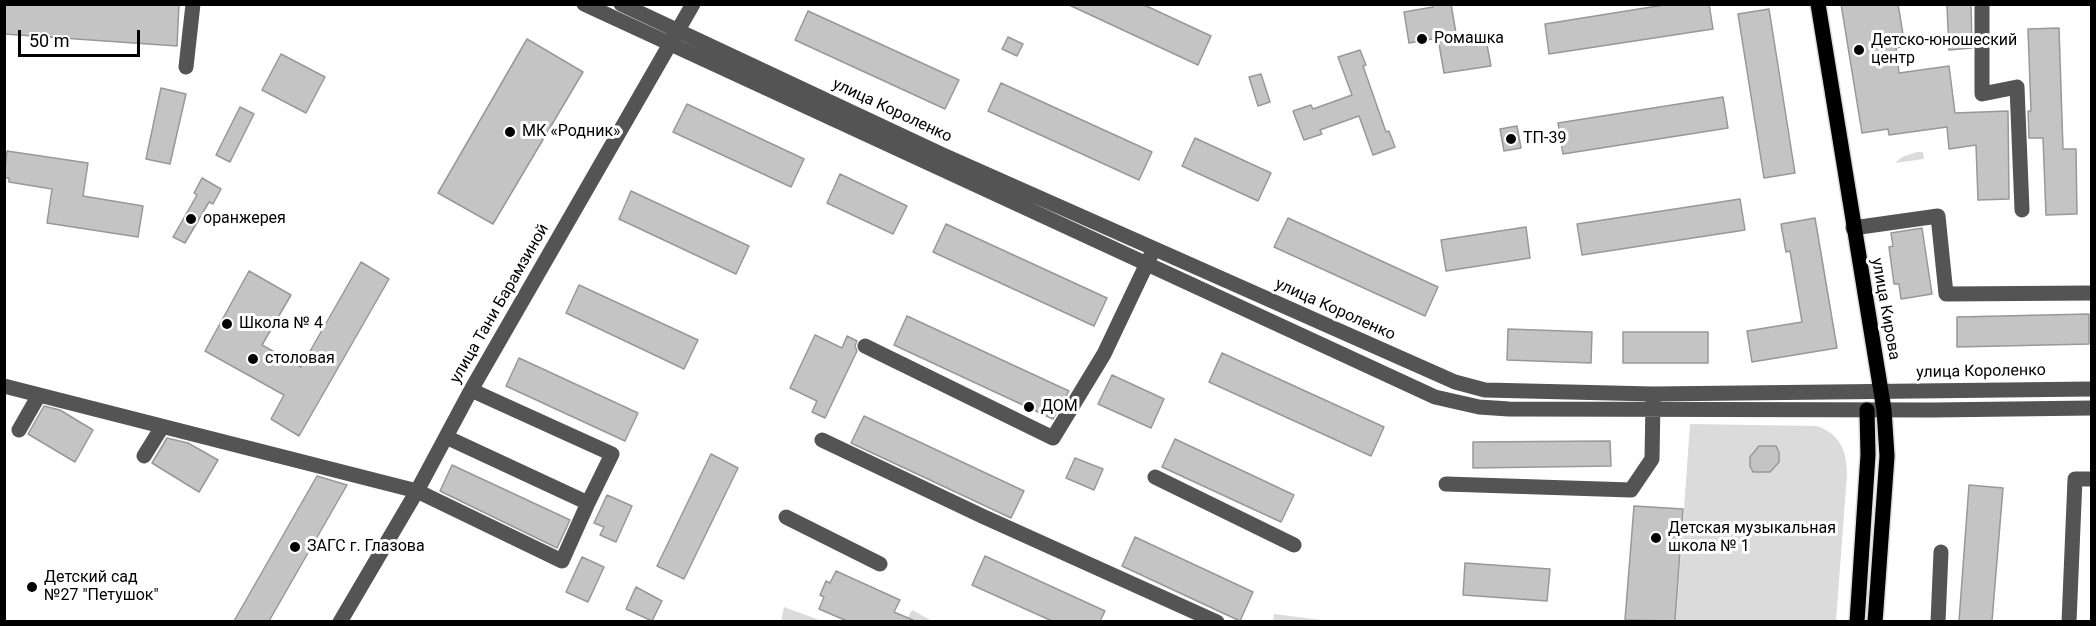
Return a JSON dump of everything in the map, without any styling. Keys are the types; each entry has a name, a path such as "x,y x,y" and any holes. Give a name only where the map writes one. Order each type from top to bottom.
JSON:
{"main road":[{"name":"улица Кирова","path":"1818,4 1884,410 1887,456 1875,621"},
{"path":"1857,621 1868,455 1867,410"}],"street":[{"path":"186,67 193,4"},
{"name":"улица Короленко","path":"584,4 670,46 1435,397 1479,407 1509,409 1881,391 2091,389"},
{"name":"улица Короленко","path":"621,4 943,155 1455,382 1485,390 1653,402 1867,410 2091,408"},
{"name":"улица Тани Барамзиной","path":"340,621 417,491 471,390 693,4"},
{"path":"1982,4 1982,94 2017,87 2022,210"},
{"path":"1853,228 1938,216 1946,294 2091,293"},
{"path":"865,346 1053,438 1104,354 1153,250"},
{"path":"4,386 417,491 561,561 612,454 471,390"},
{"path":"1867,410 1881,391"},
{"path":"19,430 39,395"},
{"path":"1446,484 1631,490 1652,459 1653,402"},
{"path":"144,456 162,427"},
{"path":"446,437 588,502"},
{"path":"822,440 982,516 1217,621"},
{"path":"1155,477 1294,545"},
{"path":"2069,621 2074,479 2091,479"},
{"path":"786,517 879,564"},
{"path":"1938,621 1941,552"}],"shaded area":[{"path":"1923,152 1924,159 1895,163 1902,157"},
{"path":"1690,424 1817,426 1825,429 1841,444 1846,458 1847,474 1836,621 1676,622"},
{"path":"784,607 822,621 781,621"},
{"path":"912,610 932,621 905,622"},
{"path":"1274,614 1330,621 1273,621"}],"building":[{"path":"4,4 179,4 177,46 4,34"},
{"path":"1067,4 1142,4 1211,36 1198,65"},
{"name":"Ромашка","path":"1433,4 1451,4 1457,39 1485,34 1491,66 1444,73 1438,38 1409,43 1404,12 1433,7"},
{"path":"1670,4 1709,4 1713,29 1549,54 1545,24"},
{"path":"1841,4 1898,4 1905,46 1896,48 1899,73 1949,66 1955,113 2008,111 2009,199 1978,200 1976,145 1949,149 1947,127 1889,135 1888,129 1862,133"},
{"path":"1971,4 1972,48 1949,50 1947,6"},
{"path":"1769,9 1795,173 1764,178 1738,14"},
{"path":"808,11 959,80 945,109 795,40"},
{"path":"2059,28 2063,149 2076,149 2077,214 2046,215 2043,138 2029,138 2028,111 2031,111 2028,29"},
{"path":"1008,37 1023,44 1017,56 1002,49"},
{"name":"МК «Родник»","path":"527,39 583,72 493,224 438,193"},
{"path":"1360,50 1366,65 1363,66 1386,132 1389,131 1395,147 1373,155 1359,116 1320,130 1322,134 1304,140 1293,111 1311,105 1313,109 1352,95 1338,57"},
{"path":"281,54 325,77 306,113 262,90"},
{"path":"1261,74 1270,102 1258,106 1249,77"},
{"path":"1001,83 1152,152 1139,180 988,111"},
{"path":"161,88 186,94 170,164 146,159"},
{"path":"1723,97 1728,128 1563,154 1558,123"},
{"path":"687,104 804,159 791,187 673,132"},
{"path":"240,107 254,114 230,162 216,155"},
{"name":"ТП-39","path":"1517,126 1521,148 1504,151 1500,129"},
{"path":"1195,138 1271,173 1258,201 1182,166"},
{"path":"7,151 88,163 83,196 143,206 138,237 47,223 52,189 9,182 9,178 4,178"},
{"path":"840,174 907,206 893,234 827,203"},
{"name":"оранжерея","path":"202,178 221,189 213,204 209,202 185,243 173,237 197,195 194,193"},
{"path":"631,191 749,246 736,274 619,219"},
{"path":"1740,199 1745,230 1582,255 1577,224"},
{"path":"1288,218 1438,287 1425,316 1274,247"},
{"path":"1815,218 1837,348 1752,362 1747,331 1802,322 1790,251 1786,252 1781,224"},
{"path":"946,224 1107,298 1094,326 933,252"},
{"path":"1526,227 1530,258 1446,271 1441,240"},
{"path":"1922,228 1932,294 1901,299 1899,284 1894,284 1889,247 1893,246 1891,233"},
{"path":"361,262 389,279 299,436 271,419 284,395 205,351 249,271 291,295 262,345 301,367"},
{"path":"579,285 698,340 684,369 566,313"},
{"path":"2089,314 2089,344 1957,347 1957,317"},
{"path":"907,316 1069,391 1053,419 894,345"},
{"path":"1508,329 1592,332 1591,363 1507,360"},
{"path":"1623,332 1708,332 1708,363 1623,363"},
{"path":"815,335 842,348 847,336 857,341 855,346 857,351 825,418 812,412 817,401 790,388"},
{"path":"1222,353 1384,427 1371,456 1209,382"},
{"path":"519,358 638,413 625,441 506,386"},
{"path":"1112,375 1164,399 1151,428 1098,404"},
{"path":"44,406 60,410 93,430 75,462 28,434"},
{"path":"864,416 1024,491 1011,518 851,443"},
{"path":"167,438 188,443 218,460 199,492 152,463"},
{"path":"1175,439 1294,495 1281,522 1162,467"},
{"path":"1610,441 1611,466 1473,468 1473,442"},
{"path":"1759,446 1776,446 1779,452 1779,462 1770,472 1753,472 1750,466 1750,457"},
{"path":"711,454 738,468 684,579 657,566"},
{"path":"1075,458 1103,469 1094,490 1066,478"},
{"path":"452,465 570,520 557,548 440,491"},
{"path":"317,476 347,485 269,621 234,621"},
{"path":"1969,485 2003,488 1992,621 1959,621"},
{"path":"607,495 632,506 616,542 600,535 604,527 594,523"},
{"name":"Детская музыкальная школа № 1","path":"1634,506 1683,509 1675,621 1625,620"},
{"path":"1135,537 1253,592 1240,621 1122,566"},
{"path":"985,556 1105,611 1100,621 1052,621 972,585"},
{"path":"582,557 604,567 588,602 566,592"},
{"path":"1465,563 1550,569 1547,601 1463,595"},
{"path":"836,571 900,600 894,612 915,621 847,621 819,609 824,597 820,595 826,581 830,583"},
{"path":"636,587 662,601 652,621 626,609"}],"place":[{"name":"Ромашка","path":"1422,39"},
{"name":"Детско-юношеский центр","path":"1859,50"},
{"name":"МК «Родник»","path":"510,132"},
{"name":"ТП-39","path":"1511,139"},
{"name":"оранжерея","path":"191,219"},
{"name":"Школа № 4","path":"227,324"},
{"name":"столовая","path":"253,359"},
{"name":"ДОМ","path":"1029,407"},
{"name":"Детская музыкальная школа № 1","path":"1656,538"},
{"name":"ЗАГС г. Глазова","path":"295,547"},
{"name":"Детский сад №27 \"Петушок\"","path":"32,587"}]}
